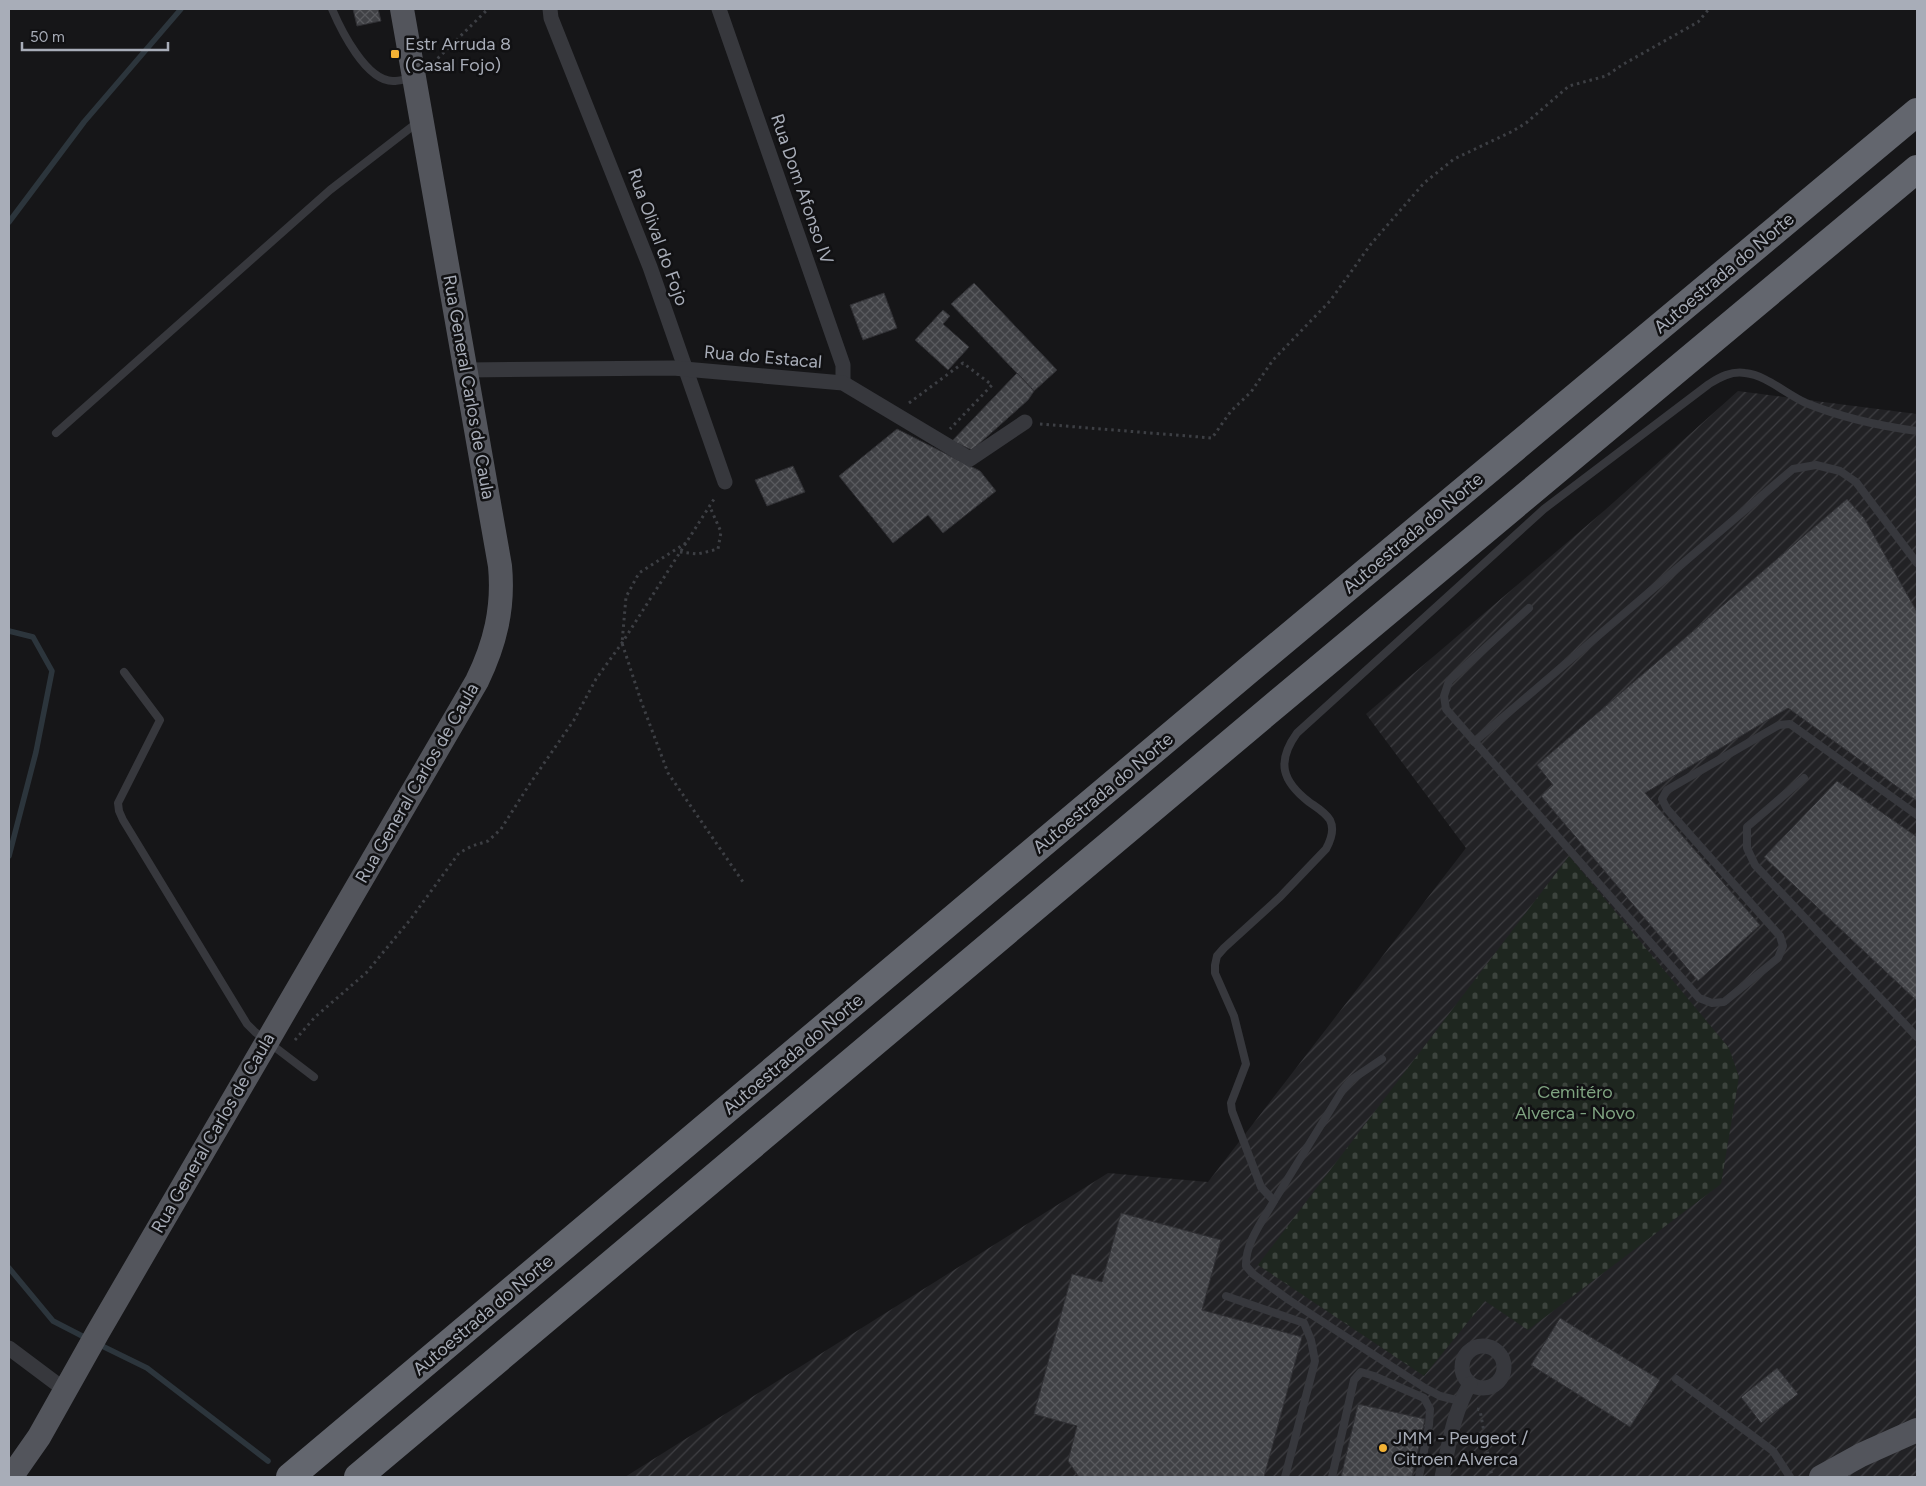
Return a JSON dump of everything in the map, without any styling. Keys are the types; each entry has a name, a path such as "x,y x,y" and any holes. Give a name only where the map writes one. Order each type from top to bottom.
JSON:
{"highway":[{"name":"Autoestrada do Norte","path":"290,1477 1251,668 1917,112"},
{"path":"358,1477 1264,714 1917,169"}],"main road":[{"name":"Rua General Carlos de Caula","path":"12,1477 39,1437 98,1332 275,1048 477,681 493,643 500,609 500,566 402,9"},
{"path":"1821,1477 1861,1455 1917,1430"}],"street":[{"name":"Rua Olival do Fojo","path":"550,9 551,18 650,267 725,482"},
{"name":"Rua Dom Afonso IV","path":"719,9 842,365 843,382"},
{"name":"Rua do Estacal","path":"466,370 686,370 843,382 970,459 1025,422"},
{"path":"9,1348 65,1390"},
{"path":"1442,1477 1460,1401 1470,1384"}],"lane":[{"path":"332,9 345,35 365,64 386,80 415,78"},
{"path":"56,433 330,190 422,119"},
{"path":"1274,1201 1261,1187 1232,1111 1231,1103 1246,1064 1234,1016 1218,982 1215,965 1217,956 1224,948 1280,897 1326,849 1331,840 1332,829 1330,820 1294,788 1288,780 1284,767 1284,754 1297,734 1544,509 1709,384 1724,375 1736,372 1758,376 1806,403 1842,415 1917,431"},
{"path":"1474,742 1793,469 1816,465 1840,471 1856,482 1917,563"},
{"path":"1529,608 1449,681 1444,696 1446,709 1699,998 1712,1003 1724,1002 1778,958 1783,946 1780,936 1667,809 1662,799 1667,790 1779,725 1790,724 1917,814"},
{"path":"124,672 160,720 123,790 118,803 118,810 247,1024 314,1077"},
{"path":"1804,778 1747,827 1747,848 1755,865 1917,1037"},
{"path":"1382,1059 1351,1080 1342,1091 1274,1201 1246,1254 1246,1266 1252,1274 1425,1388 1440,1396 1460,1401"},
{"path":"1226,1296 1304,1323 1311,1340 1315,1361 1285,1477"},
{"path":"1332,1477 1354,1380 1361,1372 1424,1398 1430,1408 1429,1425 1419,1477"},
{"path":"1676,1379 1773,1451 1790,1477"}],"path":[{"path":"415,78 441,58 488,9"},
{"path":"1025,422 1212,438 1231,411 1251,392 1273,360 1330,301 1371,244 1424,183 1454,159 1526,123 1569,86 1606,76 1698,22 1709,9"},
{"path":"894,414 963,363 992,385 939,440"},
{"path":"275,1048 315,1017 366,973 410,920 459,853 488,841 501,829 574,720 596,679 622,644 725,482"},
{"path":"680,552 698,554 718,549 721,532 710,506"},
{"path":"687,542 639,573 626,596 622,644 668,773 743,882"},
{"path":"1460,1401 1480,1410 1492,1477"}],"shaded area":[{"path":"1738,391 1917,414 1917,1477 625,1477 1108,1173 1208,1182 1466,848 1366,714 1605,510"}],"green space":[{"name":"Cemitéro Alverca - Novo","path":"1569,856 1729,1048 1739,1077 1721,1184 1528,1330 1485,1301 1424,1376 1258,1265"}],"building":[{"path":"353,9 378,9 381,21 357,26"},
{"path":"974,283 1057,370 1034,391 951,304"},
{"path":"884,293 897,328 863,340 850,305"},
{"path":"943,310 950,316 943,324 969,347 948,370 915,340"},
{"path":"1017,373 1034,391 1028,400 972,450 952,441"},
{"path":"897,429 980,471 996,491 943,533 928,515 893,543 839,476"},
{"path":"793,466 805,492 767,506 755,480"},
{"path":"1847,499 1864,518 1917,612 1917,801 1788,708 1645,793 1760,925 1698,981 1541,796 1553,785 1537,765"},
{"path":"1837,781 1917,837 1917,1001 1764,857"},
{"path":"1121,1213 1221,1240 1202,1310 1302,1337 1264,1477 1079,1477 1068,1461 1077,1426 1034,1414 1072,1274 1102,1282"},
{"path":"1560,1318 1660,1380 1630,1427 1531,1365"},
{"path":"1777,1368 1798,1394 1761,1423 1741,1397"},
{"name":"JMM - Peugeot / Citroen Alverca","path":"1358,1404 1425,1419 1412,1477 1341,1477"}],"waterway":[{"path":"9,222 84,122 181,9"},
{"path":"9,631 33,637 52,671 36,752 9,856"},
{"path":"9,1268 53,1321 88,1339"},
{"path":"98,1344 147,1368 268,1461"}],"place":[{"name":"Estr Arruda 8 (Casal Fojo)","path":"395,54"},
{"name":"JMM - Peugeot / Citroen Alverca","path":"1383,1448"}]}
